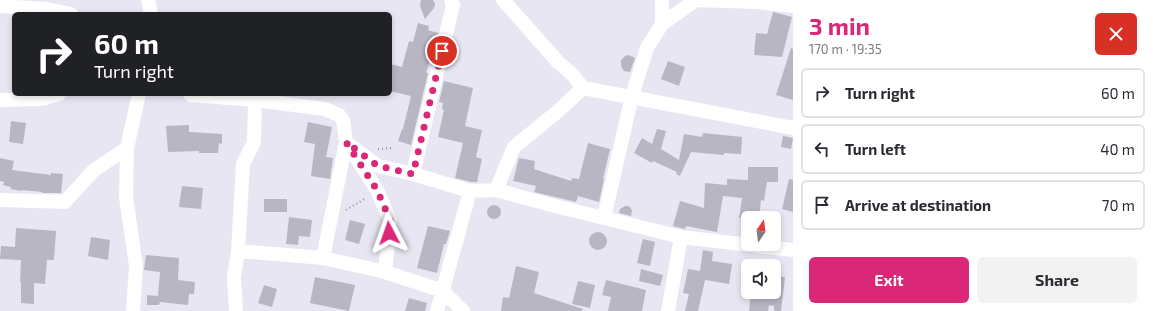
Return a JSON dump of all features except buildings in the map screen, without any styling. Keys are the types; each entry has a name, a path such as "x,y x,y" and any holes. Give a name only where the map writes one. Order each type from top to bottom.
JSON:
{"street":[{"path":"148,0 151,12"},
{"path":"504,0 558,62 573,75 583,88 632,96 793,128"},
{"path":"662,0 662,24"},
{"path":"604,218 632,96 647,48 662,24 696,0 756,2 793,6"},
{"path":"413,174 454,2"},
{"path":"0,6 47,9 61,12"},
{"path":"496,190 514,147 557,112 583,88"},
{"path":"0,100 41,99 52,96"},
{"path":"133,311 136,266 126,197 127,148 139,96"},
{"path":"210,96 325,109 338,115 343,120 346,142 323,258"},
{"path":"236,311 234,276 238,251 243,164 254,142 255,100"},
{"path":"346,142 378,166 413,174 470,192 496,190 682,237 793,250"},
{"path":"346,142 377,190 390,220 385,272"},
{"path":"0,200 65,202 93,171 127,148"},
{"path":"437,311 470,192"},
{"path":"668,311 682,237"},
{"path":"238,251 323,258 385,272 443,291 463,311"}],"route":[{"path":"389,233 390,220 377,190 346,142 378,166 413,174 442,51"}]}
